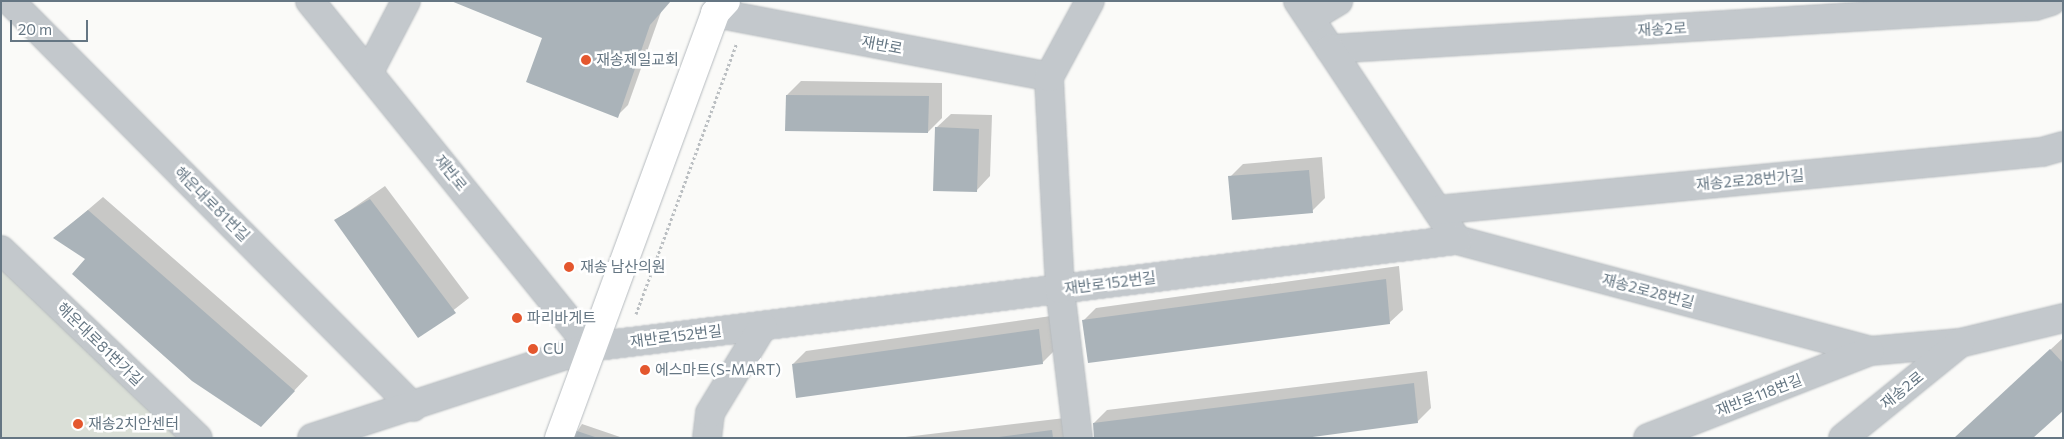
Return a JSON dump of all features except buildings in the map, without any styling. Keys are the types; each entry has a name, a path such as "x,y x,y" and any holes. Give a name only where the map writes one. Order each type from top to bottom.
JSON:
{"main road":[{"name":"재반로","path":"559,438 590,347 720,7"}],"street":[{"name":"해운대로81번길","path":"10,1 413,407"},
{"name":"재반로","path":"310,1 590,347"},
{"path":"369,72 406,1"},
{"path":"1078,438 1060,289 1049,77 1090,1"},
{"path":"1338,1 1304,10 1457,240"},
{"name":"재송2로","path":"1330,49 2039,3"},
{"name":"재반로","path":"720,7 746,19 1049,77"},
{"name":"재송2로28번가길","path":"1437,210 2042,152 2063,146"},
{"name":"재반로152번길","path":"590,347 1457,240"},
{"name":"재송2로28번길","path":"1457,240 1870,351 1960,343 2063,318"},
{"name":"해운대로81번가길","path":"1,250 198,438"},
{"path":"707,438 710,413 763,326"},
{"name":"재송2로","path":"1843,438 1960,343"},
{"path":"312,438 413,407 590,347"},
{"name":"재반로118번길","path":"1648,438 1870,351"}],"path":[{"path":"626,342 746,19"}],"shaded area":[{"path":"1,267 182,438 1,438"}],"place":[{"name":"재송제일교회","path":"586,60"},
{"name":"재송 남산의원","path":"569,267"},
{"name":"파리바게트","path":"517,318"},
{"name":"CU","path":"533,349"},
{"name":"에스마트(S-MART)","path":"645,370"},
{"name":"재송2치안센터","path":"78,424"}]}
